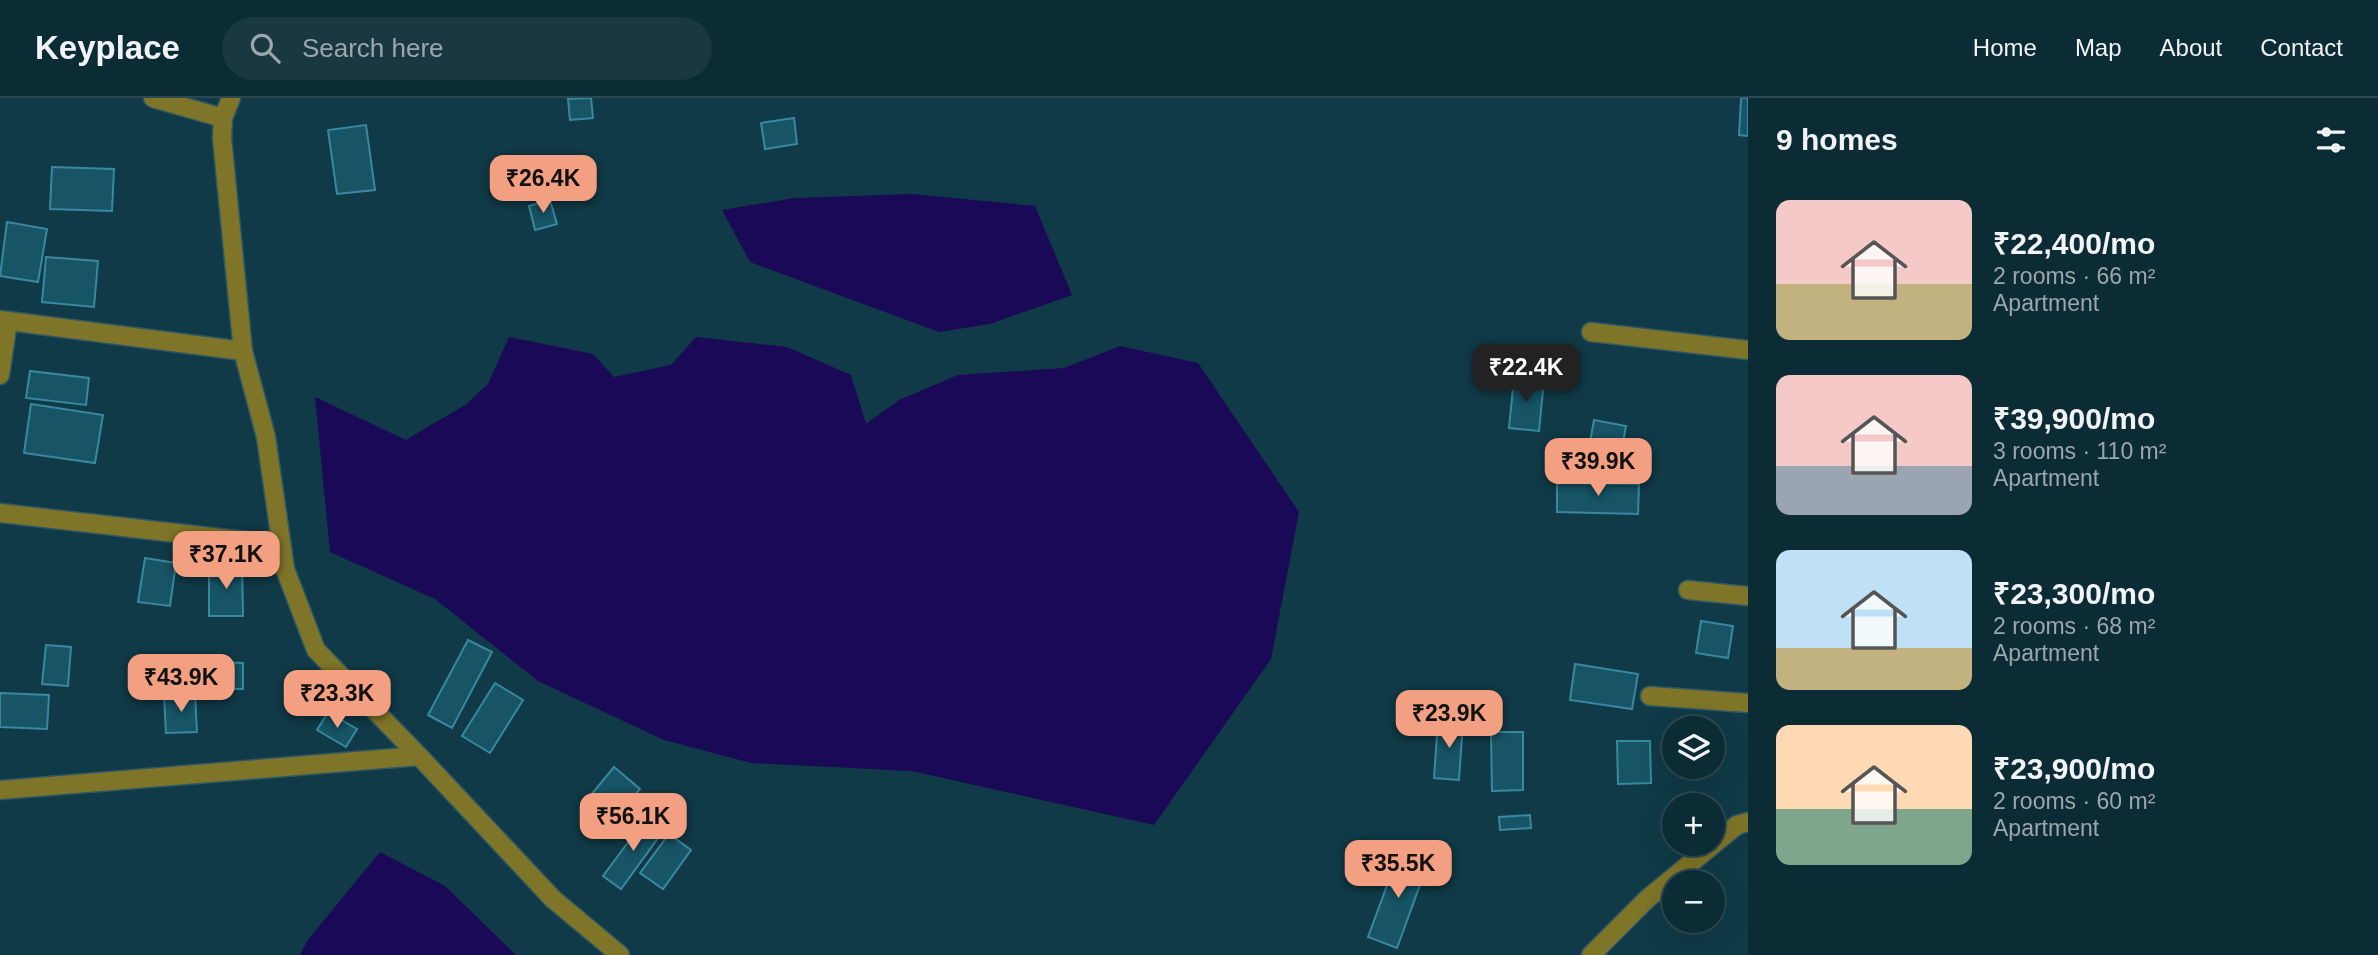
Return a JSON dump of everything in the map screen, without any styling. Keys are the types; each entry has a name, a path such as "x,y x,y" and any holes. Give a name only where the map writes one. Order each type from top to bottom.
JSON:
{"street":[{"path":"153,98 223,118"},
{"path":"231,98 223,118 222,138 243,351 266,437 285,569 316,650 553,899 620,955"},
{"path":"0,376 4,321 243,351"},
{"path":"1591,332 1748,350"},
{"path":"0,513 281,545"},
{"path":"1688,590 1748,596"},
{"path":"1650,696 1748,703"},
{"path":"0,790 419,756"},
{"path":"1591,955 1647,899 1737,825 1748,822"}],"shaded area":[{"path":"912,194 1035,206 1072,295 990,324 939,332 750,262 722,210 795,198"},
{"path":"509,337 593,354 614,377 671,365 696,337 787,347 851,375 866,424 899,400 958,375 1064,368 1120,346 1198,363 1299,512 1271,659 1154,825 912,771 751,763 664,740 538,681 435,599 330,552 315,397 406,440 465,405 488,384"},
{"path":"380,852 445,886 516,955 300,955 307,941"}],"building":[{"path":"591,98 593,118 570,120 568,99"},
{"path":"1741,98 1748,98 1748,136 1739,135"},
{"path":"794,118 797,144 765,149 761,123"},
{"path":"366,125 375,190 337,194 328,130"},
{"path":"52,167 114,169 112,211 50,209"},
{"path":"550,200 557,224 535,230 529,206"},
{"path":"7,222 47,229 38,282 0,276"},
{"path":"46,257 98,261 94,307 42,302"},
{"path":"30,371 89,378 86,405 26,398"},
{"path":"1514,377 1544,380 1539,431 1509,428"},
{"path":"31,404 103,415 95,463 24,453"},
{"path":"1594,420 1626,426 1618,470 1586,465"},
{"path":"1557,483 1639,484 1638,514 1557,512"},
{"path":"145,558 176,563 170,606 138,602"},
{"path":"209,565 242,565 243,616 209,616"},
{"path":"1701,621 1733,626 1728,658 1696,653"},
{"path":"468,640 492,652 452,728 428,715"},
{"path":"46,645 71,647 68,686 42,684"},
{"path":"213,662 243,663 243,689 213,689"},
{"path":"1575,664 1638,674 1632,709 1570,700"},
{"path":"495,683 523,700 490,753 462,736"},
{"path":"0,693 49,695 47,729 0,727"},
{"path":"195,694 197,732 166,733 164,696"},
{"path":"328,712 357,729 346,747 317,730"},
{"path":"1438,720 1463,722 1459,780 1434,778"},
{"path":"1491,732 1523,732 1523,790 1492,791"},
{"path":"1617,741 1650,741 1651,783 1618,784"},
{"path":"614,767 640,789 608,828 581,807"},
{"path":"1530,815 1531,828 1500,830 1499,817"},
{"path":"646,818 664,830 621,889 603,876"},
{"path":"669,834 691,850 663,889 640,873"},
{"path":"1399,853 1428,863 1397,948 1368,937"}]}
